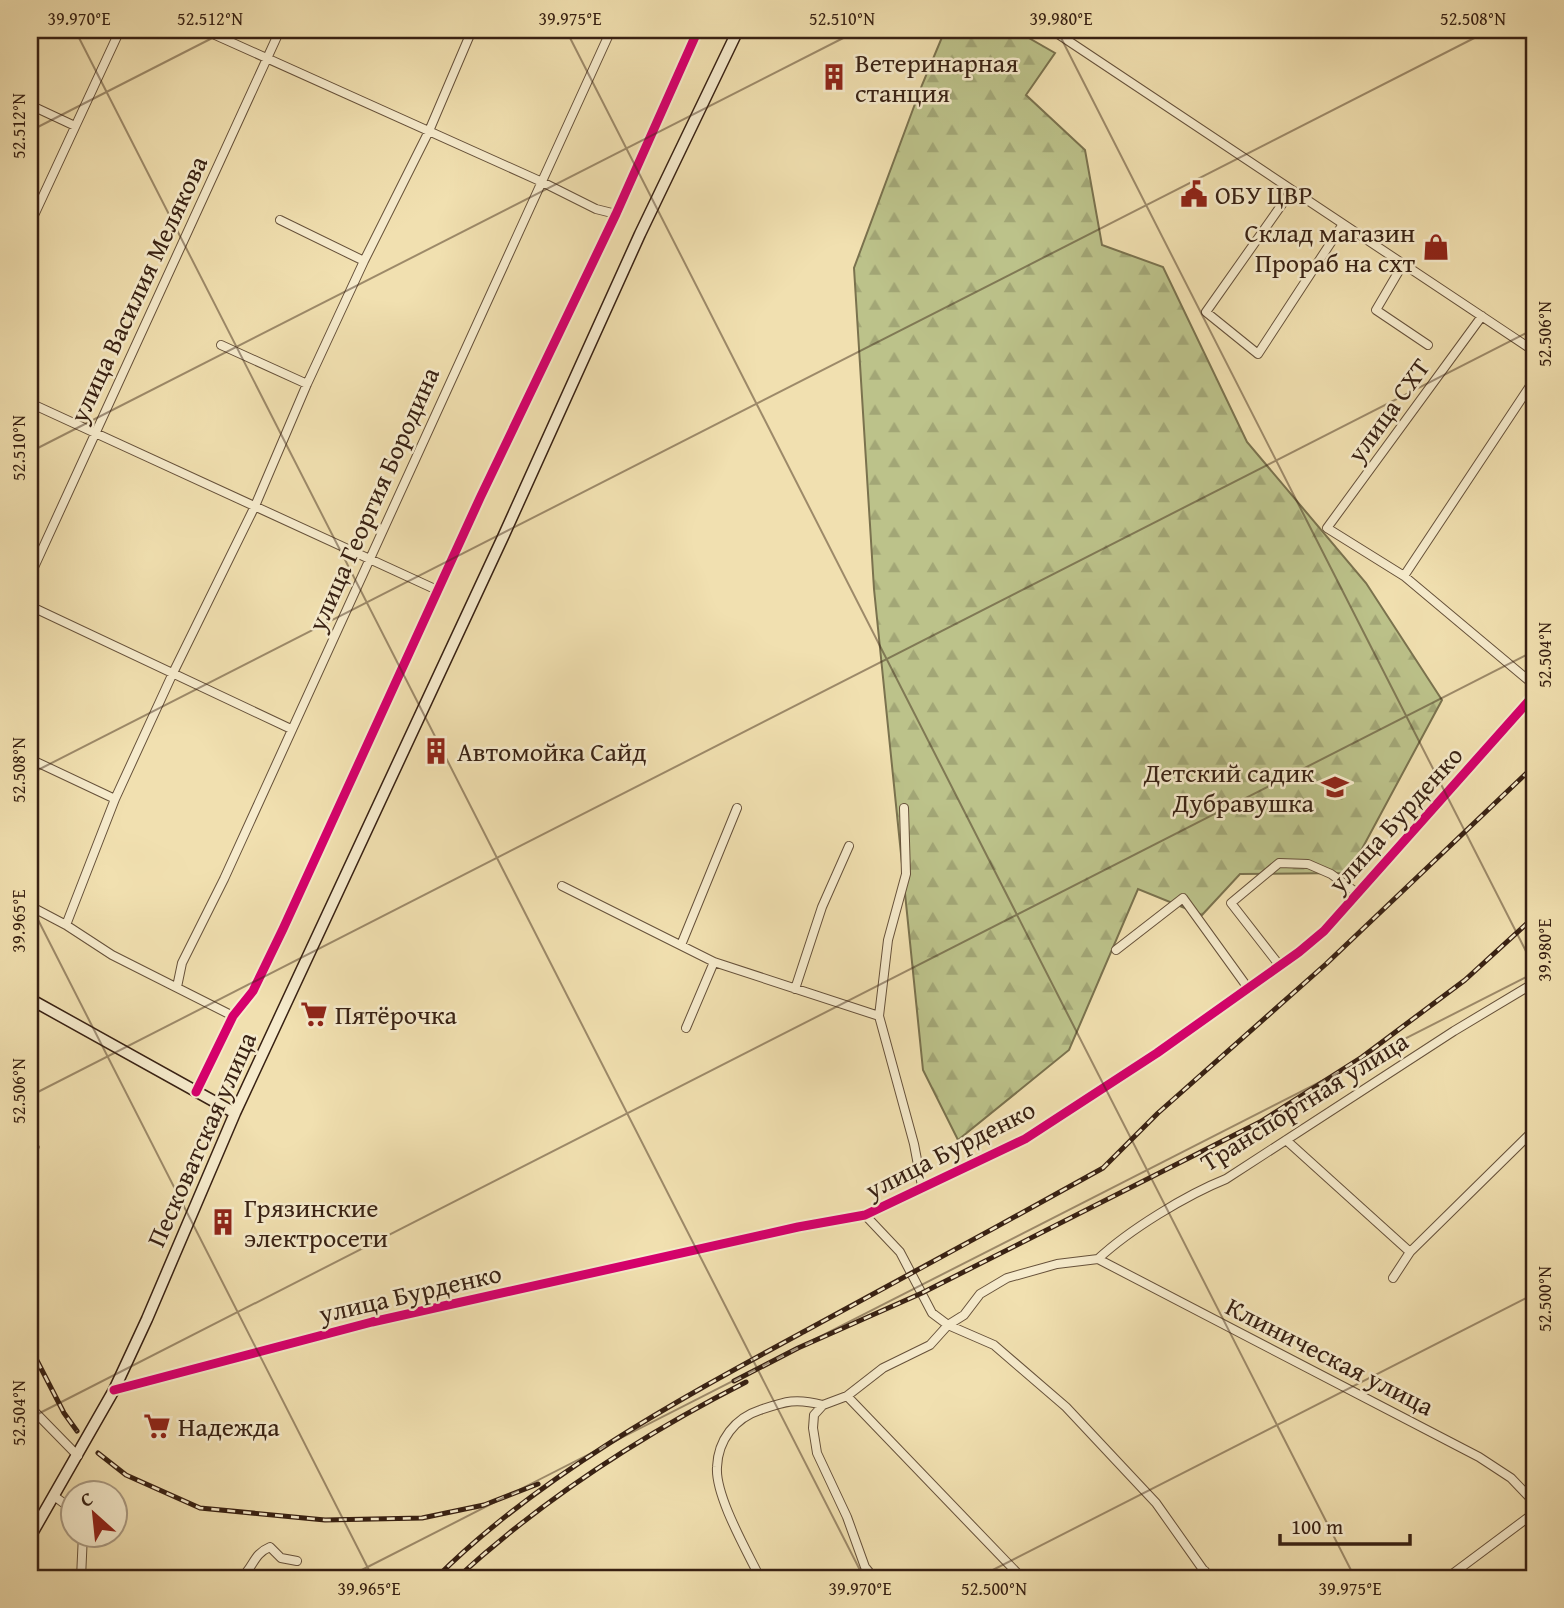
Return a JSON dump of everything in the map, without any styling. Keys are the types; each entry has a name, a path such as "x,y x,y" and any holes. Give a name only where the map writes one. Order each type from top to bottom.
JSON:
{"main road":[{"name":"Песковатская улица","path":"30,1537 114,1391 235,1113 503,537 640,234 738,30"},
{"path":"30,999 235,1113"}],"street":[{"path":"30,224 120,30"},
{"path":"204,30 542,182 596,209 616,214"},
{"name":"улица Василия Мелякова","path":"30,576 280,30"},
{"path":"66,925 115,799 255,506 307,384 429,131 472,30"},
{"name":"улица Георгия Бородина","path":"177,987 182,963 224,879 611,30"},
{"path":"196,1092 233,1016 253,991 283,929 437,590 616,214 698,30"},
{"path":"1052,30 1534,351"},
{"path":"30,105 75,126"},
{"path":"1292,190 1206,312 1258,354 1343,224"},
{"path":"280,220 364,261"},
{"path":"1403,264 1376,310 1428,345"},
{"name":"улица СХТ","path":"1404,576 1327,528 1482,316"},
{"path":"221,345 307,384"},
{"path":"1534,380 1404,576 1534,685"},
{"path":"30,403 437,590"},
{"path":"30,606 291,729"},
{"name":"улица Бурденко","path":"114,1391 372,1322 798,1227 866,1215 1025,1139 1157,1053 1280,966 1324,931 1534,695"},
{"path":"30,759 115,799"},
{"path":"904,807 906,874 887,940 879,1016 914,1144 922,1186"},
{"path":"681,945 737,808"},
{"path":"795,989 822,907 849,846"},
{"path":"1280,966 1231,903 1279,863 1308,864 1331,874 1357,893"},
{"path":"562,886 715,962 879,1016"},
{"path":"1116,950 1183,898 1248,988"},
{"path":"30,906 66,925 112,955 233,1016"},
{"path":"686,1028 715,962"},
{"name":"Транспортная улица","path":"1098,1259 1116,1242 1205,1187 1226,1179 1454,1031 1534,983"},
{"path":"1393,1278 1410,1252 1534,1130"},
{"path":"1286,1140 1410,1252"},
{"path":"866,1215 900,1252 932,1313 948,1325 994,1345 1066,1407 1157,1503 1207,1575 1193,1578"},
{"path":"874,1578 865,1567 847,1517 817,1453 814,1415 823,1405 847,1396 883,1368 930,1345 948,1325 964,1315 980,1294 1007,1278 1057,1264 1098,1259"},
{"name":"Клиническая улица","path":"1098,1259 1479,1457 1511,1478 1534,1502"},
{"path":"847,1396 1022,1578"},
{"path":"760,1578 721,1492 717,1467 723,1443 732,1425 750,1413 780,1403 802,1400 823,1405"},
{"path":"30,1407 78,1456"},
{"path":"54,1496 60,1500"},
{"path":"1447,1578 1534,1513"},
{"path":"241,1578 249,1572 259,1552 270,1547 281,1558 297,1561"},
{"path":"81,1578 82,1548"}],"green space":[{"path":"945,30 1015,30 1055,53 1026,95 1085,150 1102,245 1163,267 1247,442 1366,583 1442,700 1349,873 1240,874 1202,915 1138,889 1069,1050 958,1140 923,1070 874,589 854,268"}],"railway":[{"path":"436,1578 519,1506 660,1412 1103,1168 1158,1113 1326,964 1534,766"},
{"path":"734,1381 798,1348 922,1293 1260,1122 1362,1057 1465,980 1534,917"},
{"path":"30,1174 37,1147"},
{"path":"30,1347 64,1413 77,1431"},
{"path":"457,1578 524,1522 595,1470 669,1424 746,1382"},
{"path":"98,1453 126,1475 200,1508 325,1520 422,1518 484,1505 538,1484"}],"cycle path":[{"path":"196,1092 233,1016 253,991 283,929 480,498 616,214 698,30"},
{"path":"114,1390 372,1322 798,1227 865,1215 1025,1139 1157,1053 1299,952 1324,931 1534,695"}],"place":[{"name":"Ветеринарная станция","path":"834,77"},
{"name":"ОБУ ЦВР","path":"1194,194"},
{"name":"Склад магазин Прораб на схт","path":"1436,247"},
{"name":"Автомойка Сайд","path":"436,751"},
{"name":"Детский садик Дубравушка","path":"1335,787"},
{"name":"Пятёрочка","path":"314,1014"},
{"name":"Грязинские электросети","path":"223,1222"},
{"name":"Надежда","path":"157,1426"}]}
